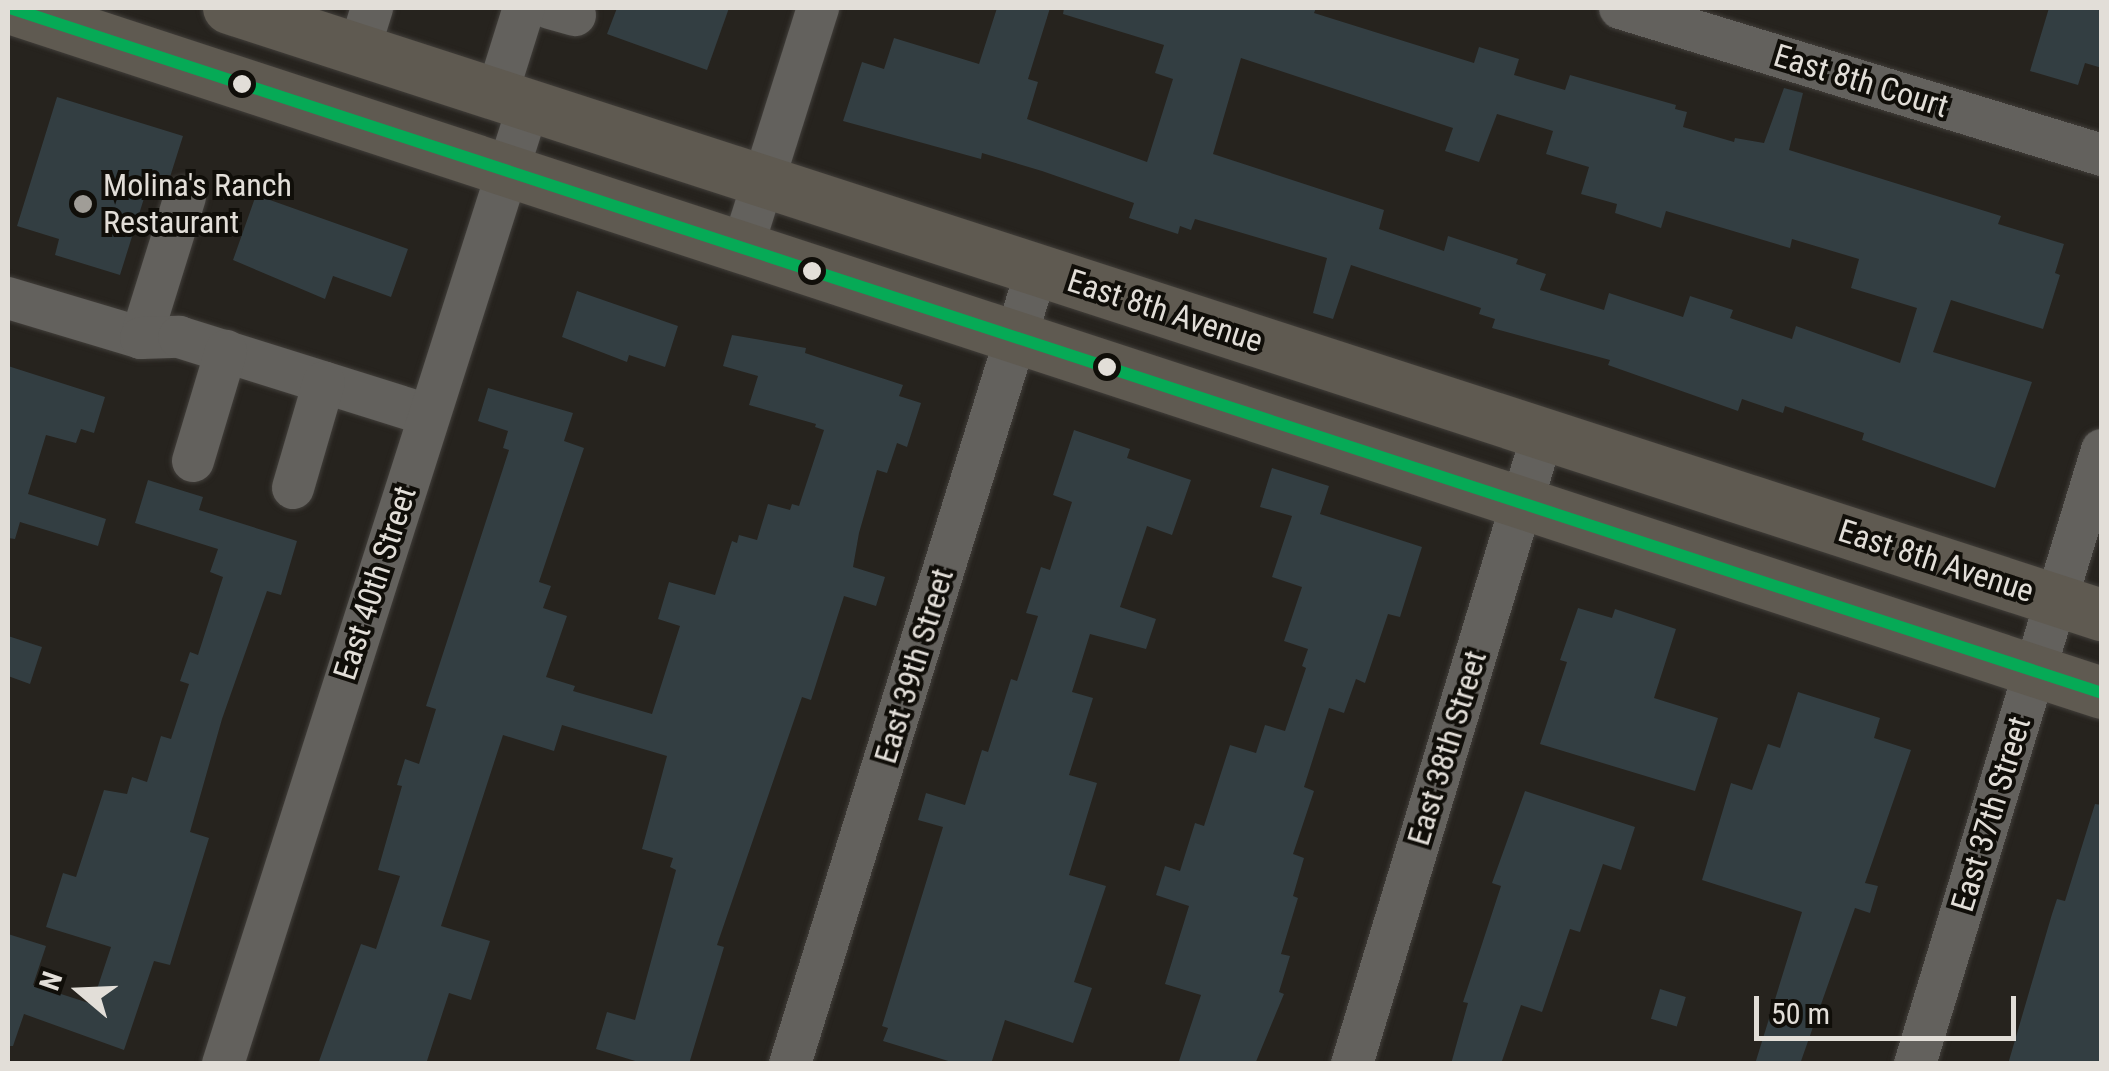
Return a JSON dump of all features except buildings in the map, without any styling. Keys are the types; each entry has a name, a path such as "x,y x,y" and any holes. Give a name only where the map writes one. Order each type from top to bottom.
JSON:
{"main road":[{"path":"10,8 2102,693"},
{"name":"East 8th Avenue","path":"240,9 366,28 513,99 2078,608"}],"street":[{"name":"East 40th Street","path":"223,1064 505,172 524,8"},
{"path":"742,250 818,8"},
{"name":"East 8th Court","path":"1620,8 2102,155"},
{"path":"141,338 186,197"},
{"name":"East 39th Street","path":"790,1064 1037,269"},
{"path":"8,298 141,338 179,336 428,415"},
{"path":"192,460 226,351"},
{"path":"294,488 324,382"},
{"name":"East 38th Street","path":"1352,1064 1542,433"},
{"name":"East 37th Street","path":"1915,1064 2034,670 2078,608 2102,450"}],"transit line":[{"path":"10,8 2102,693"}],"place":[{"name":"Molina's Ranch Restaurant","path":"83,204"}]}
